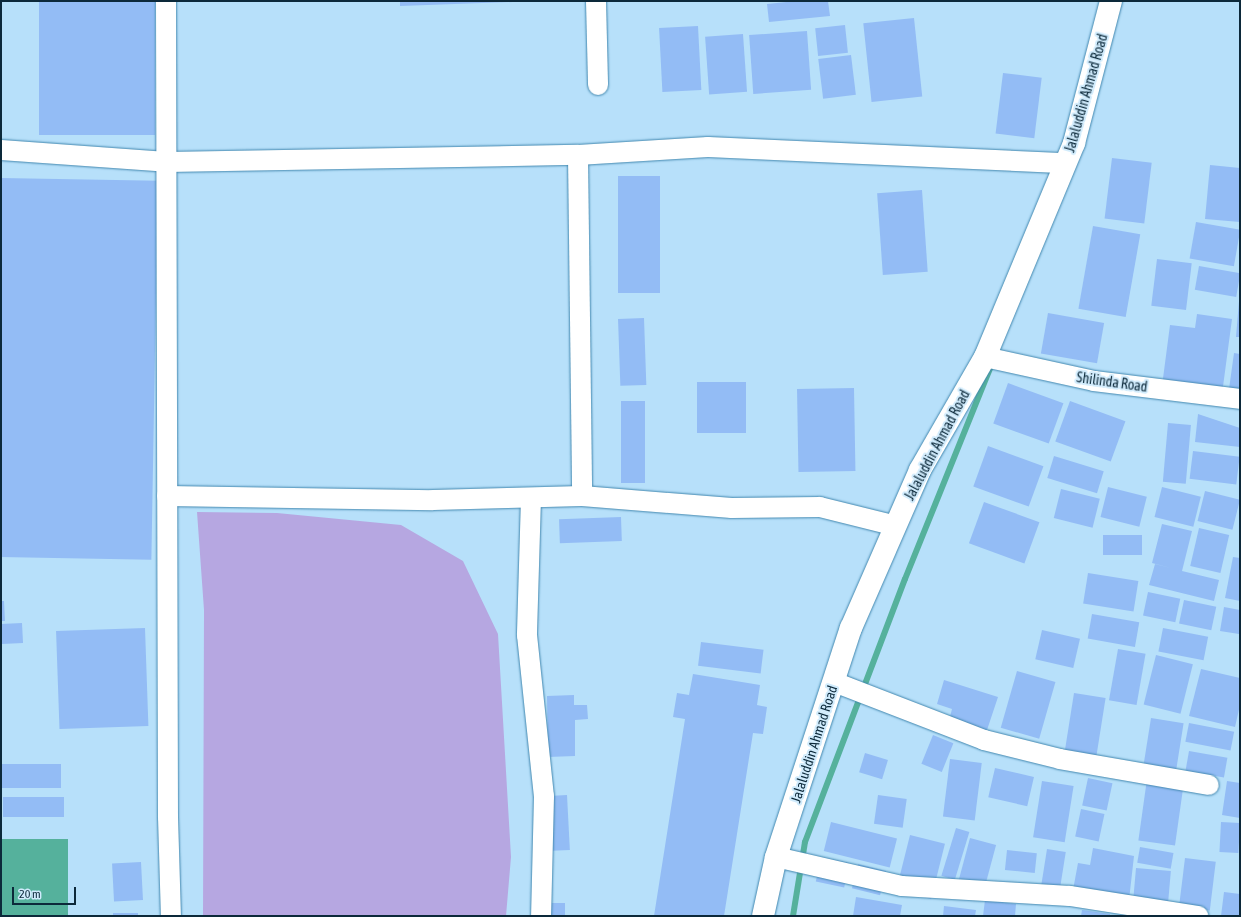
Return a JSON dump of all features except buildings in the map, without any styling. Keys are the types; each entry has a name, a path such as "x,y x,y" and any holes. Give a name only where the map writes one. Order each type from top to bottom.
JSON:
{"street":[{"path":"166,1 167,496 171,916"},
{"path":"596,1 598,85"},
{"name":"Jalaluddin Ahmad Road","path":"763,916 776,857 851,628 920,470 985,357 1066,163 1074,143 1111,1"},
{"path":"1,150 167,162 578,155 708,147 1066,163"},
{"path":"578,155 582,496"},
{"name":"Shilinda Road","path":"985,357 1094,381 1240,399"},
{"path":"167,496 433,500 582,496 732,508 820,507 896,526"},
{"path":"531,498 527,635 544,796 541,916"},
{"path":"834,682 984,740 1067,760 1209,785"},
{"path":"776,857 902,886 1070,896 1198,916"}],"shaded area":[{"path":"197,512 277,513 401,525 463,561 498,634 511,857 506,916 203,916 204,610"},
{"path":"1,839 68,839 68,916 1,916"}],"waterway":[{"path":"793,916 805,842 905,579 991,366"}]}
